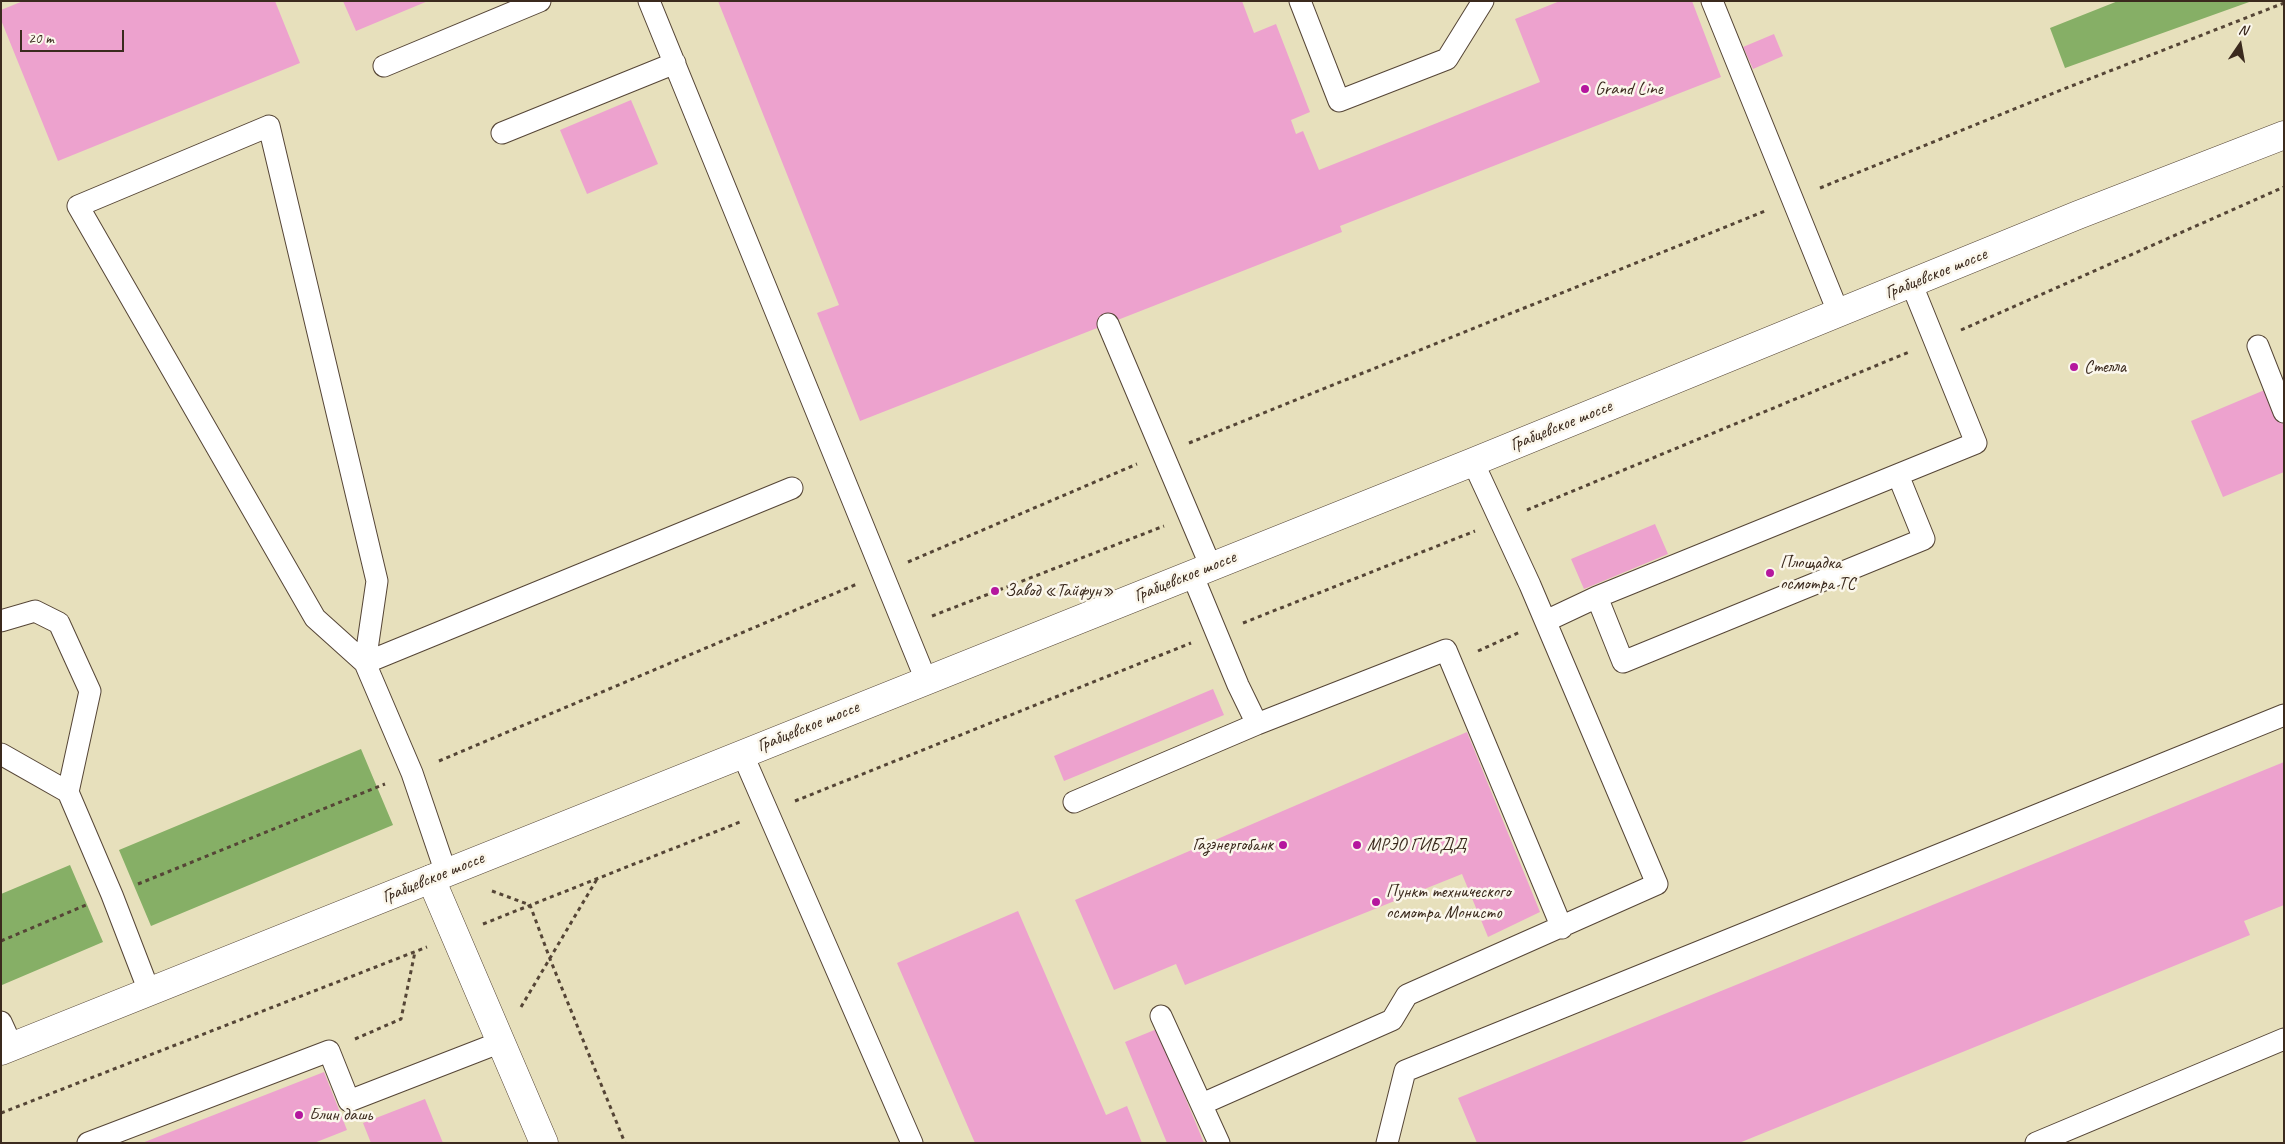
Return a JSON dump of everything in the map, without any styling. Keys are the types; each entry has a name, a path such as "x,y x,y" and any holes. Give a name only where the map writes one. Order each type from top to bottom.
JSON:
{"main road":[{"name":"Грабцевское шоссе","path":"7,1049 1473,462 2078,216 2284,135"},
{"path":"439,876 455,935 544,1143"}],"lane":[{"path":"384,66 540,1"},
{"path":"649,1 926,680"},
{"path":"1300,1 1339,100 1447,60 1483,1"},
{"path":"1712,1 1839,314"},
{"path":"502,133 675,63"},
{"path":"366,663 378,581 269,126 78,206 315,618 366,663 412,773 439,876"},
{"path":"1546,621 1597,597 1976,443 1912,285"},
{"path":"1108,324 1190,516 1217,633 1257,724"},
{"path":"2258,346 2284,412"},
{"path":"1202,1104 1392,1020 1407,995 1562,928 1657,884 1546,621 1473,462"},
{"path":"1597,597 1623,662 1660,647 1924,539 1898,474"},
{"path":"366,663 792,488"},
{"path":"1,620 35,611 59,623 90,691 68,792 112,895 149,991"},
{"path":"1074,802 1257,724 1446,650 1562,928"},
{"path":"1387,1143 1405,1071 2284,716"},
{"path":"1,754 68,792"},
{"path":"742,754 912,1143"},
{"path":"1161,1016 1219,1143"},
{"path":"1,1022 7,1049"},
{"path":"2036,1143 2284,1039"},
{"path":"88,1143 329,1051 349,1101 501,1042"}],"path":[{"path":"1,941 412,773 1164,453 2056,92 2284,3"},
{"path":"1,1114 1500,521 1934,342 2284,188"},
{"path":"904,626 1190,516"},
{"path":"1452,663 1546,621"},
{"path":"501,1042 598,879"},
{"path":"486,893 495,890 530,906 626,1143"},
{"path":"329,1051 401,1019 415,951"}],"green space":[{"path":"2118,1 2252,1 2065,68 2050,28"},
{"path":"361,749 393,825 151,926 119,850"},
{"path":"70,865 103,942 2,985 1,894"}],"building":[{"path":"23,1 275,1 300,63 58,161 1,20 1,10"},
{"path":"343,1 428,1 356,31"},
{"path":"718,1 1242,1 1254,33 1276,24 1310,112 1291,120 1296,134 1303,131 1319,170 1540,82 1515,19 1560,1 1692,1 1721,77 1340,226 1342,232 860,421 817,313 839,305"},
{"path":"1774,34 1783,56 1753,69 1743,47"},
{"path":"631,100 658,164 587,194 560,130"},
{"path":"2267,389 2284,427 2284,472 2223,497 2191,421"},
{"path":"1655,524 1668,554 1584,589 1571,559"},
{"path":"1213,689 1224,715 1064,781 1054,756"},
{"name":"МРЭО ГИБДД","path":"1467,732 1540,912 1488,937 1462,874 1185,985 1176,964 1114,990 1075,900"},
{"path":"2284,762 2284,905 2244,921 2250,935 1739,1143 1477,1143 1458,1098"},
{"path":"1018,911 1106,1115 1127,1106 1142,1143 975,1143 897,963"},
{"path":"1157,1029 1204,1143 1167,1143 1125,1042"},
{"path":"324,1072 347,1130 314,1143 142,1143"},
{"path":"425,1099 443,1143 371,1143 363,1123"}],"place":[{"name":"Grand Line","path":"1585,89"},
{"name":"Стелла","path":"2074,367"},
{"name":"Площадка осмотра ТС","path":"1770,573"},
{"name":"Завод «Тайфун»","path":"995,591"},
{"name":"Газэнергобанк","path":"1283,845"},
{"name":"МРЭО ГИБДД","path":"1357,845"},
{"name":"Пункт технического осмотра Монисто","path":"1376,902"},
{"name":"Блин дашь","path":"299,1115"}]}
